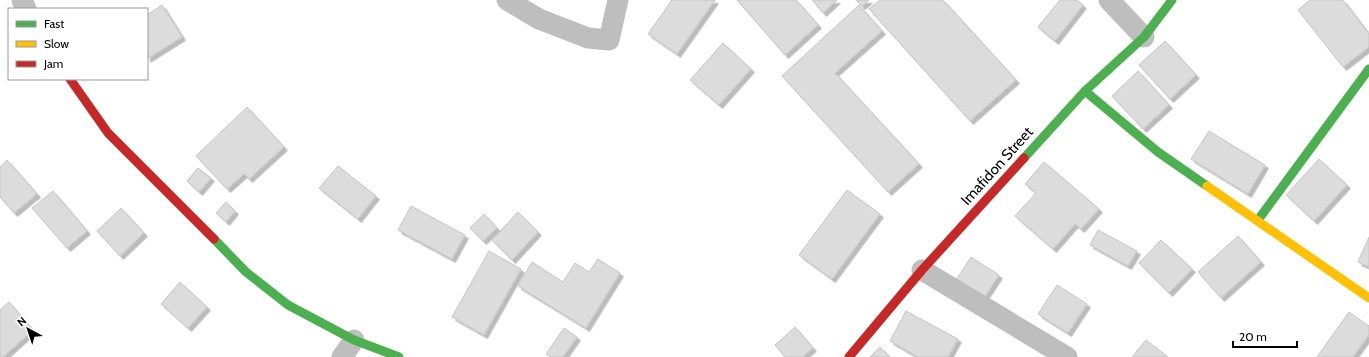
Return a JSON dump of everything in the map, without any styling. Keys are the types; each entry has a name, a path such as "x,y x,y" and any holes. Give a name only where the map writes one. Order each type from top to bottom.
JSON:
{"street":[{"path":"507,0 539,19 588,38 609,40 618,0"},
{"path":"1109,0 1144,37"},
{"name":"Imafidon Street","path":"850,357 922,270 1085,91 1144,37 1172,0"},
{"path":"1258,220 1369,69"},
{"path":"71,80 108,134 246,272 288,305 354,340 399,357"},
{"path":"1085,91 1158,152 1369,298"},
{"path":"922,270 1067,357"},
{"path":"342,357 354,340"}],"building":[{"path":"672,0 715,0 677,54 648,34"},
{"path":"737,0 796,0 818,25 785,55"},
{"path":"812,0 837,0 823,13"},
{"path":"856,0 869,0 862,6"},
{"path":"880,0 943,0 1016,80 970,121 869,9"},
{"path":"1060,0 1077,0 1083,5 1055,41 1038,27"},
{"path":"1310,0 1343,0 1369,34 1369,47 1343,67 1298,10"},
{"path":"162,5 182,37 148,58 148,14"},
{"path":"859,5 882,31 835,73 919,164 888,192 782,76"},
{"path":"1165,41 1196,75 1170,99 1139,65"},
{"path":"723,43 751,69 719,105 690,80"},
{"path":"1138,71 1169,105 1143,129 1112,96"},
{"path":"247,107 284,147 249,179 244,174 227,189 196,156"},
{"path":"1209,131 1265,165 1248,194 1191,159"},
{"path":"1319,159 1347,185 1314,221 1286,195"},
{"path":"7,160 37,194 14,213 0,197 0,167"},
{"path":"1044,162 1099,209 1081,229 1075,224 1053,249 1015,216 1036,193 1025,184"},
{"path":"338,166 376,196 358,219 319,188"},
{"path":"198,168 211,178 199,192 187,181"},
{"path":"847,190 880,214 832,279 799,255"},
{"path":"53,191 87,231 67,248 32,208"},
{"path":"226,202 235,211 226,222 216,213"},
{"path":"411,206 465,235 452,259 398,230"},
{"path":"121,208 144,233 120,256 97,231"},
{"path":"518,212 538,232 512,260 492,240"},
{"path":"484,214 497,228 483,241 470,228"},
{"path":"1098,230 1137,251 1128,266 1090,245"},
{"path":"1238,236 1261,262 1221,298 1198,272"},
{"path":"1369,237 1369,267 1358,262"},
{"path":"1161,240 1192,269 1169,293 1139,263"},
{"path":"489,251 521,269 484,335 452,317"},
{"path":"971,257 999,275 982,301 954,283"},
{"path":"598,259 620,273 586,328 518,286 532,262 563,282 575,263 589,272"},
{"path":"180,282 207,307 188,328 161,304"},
{"path":"1057,285 1087,304 1068,333 1038,314"},
{"path":"9,302 33,330 3,357 0,357 0,310"},
{"path":"906,311 958,339 948,357 918,357 890,341"},
{"path":"1349,312 1369,326 1369,335 1353,357 1317,357"},
{"path":"795,327 813,348 802,357 785,357 775,345"},
{"path":"564,328 577,337 563,357 551,357 546,354"},
{"path":"1146,340 1168,357 1132,357"},
{"path":"880,347 890,357 870,357"}],"traffic: fast":[{"path":"1024,158 1085,91 1144,37 1172,0"},
{"path":"1258,220 1369,69"},
{"path":"1085,91 1158,152 1207,186"},
{"path":"214,239 246,272 288,305 354,340 399,357"}],"traffic: slow":[{"path":"1207,186 1369,298"}],"traffic: jam":[{"path":"71,80 108,133 214,239"},
{"path":"849,357 922,270 1024,158"}]}
